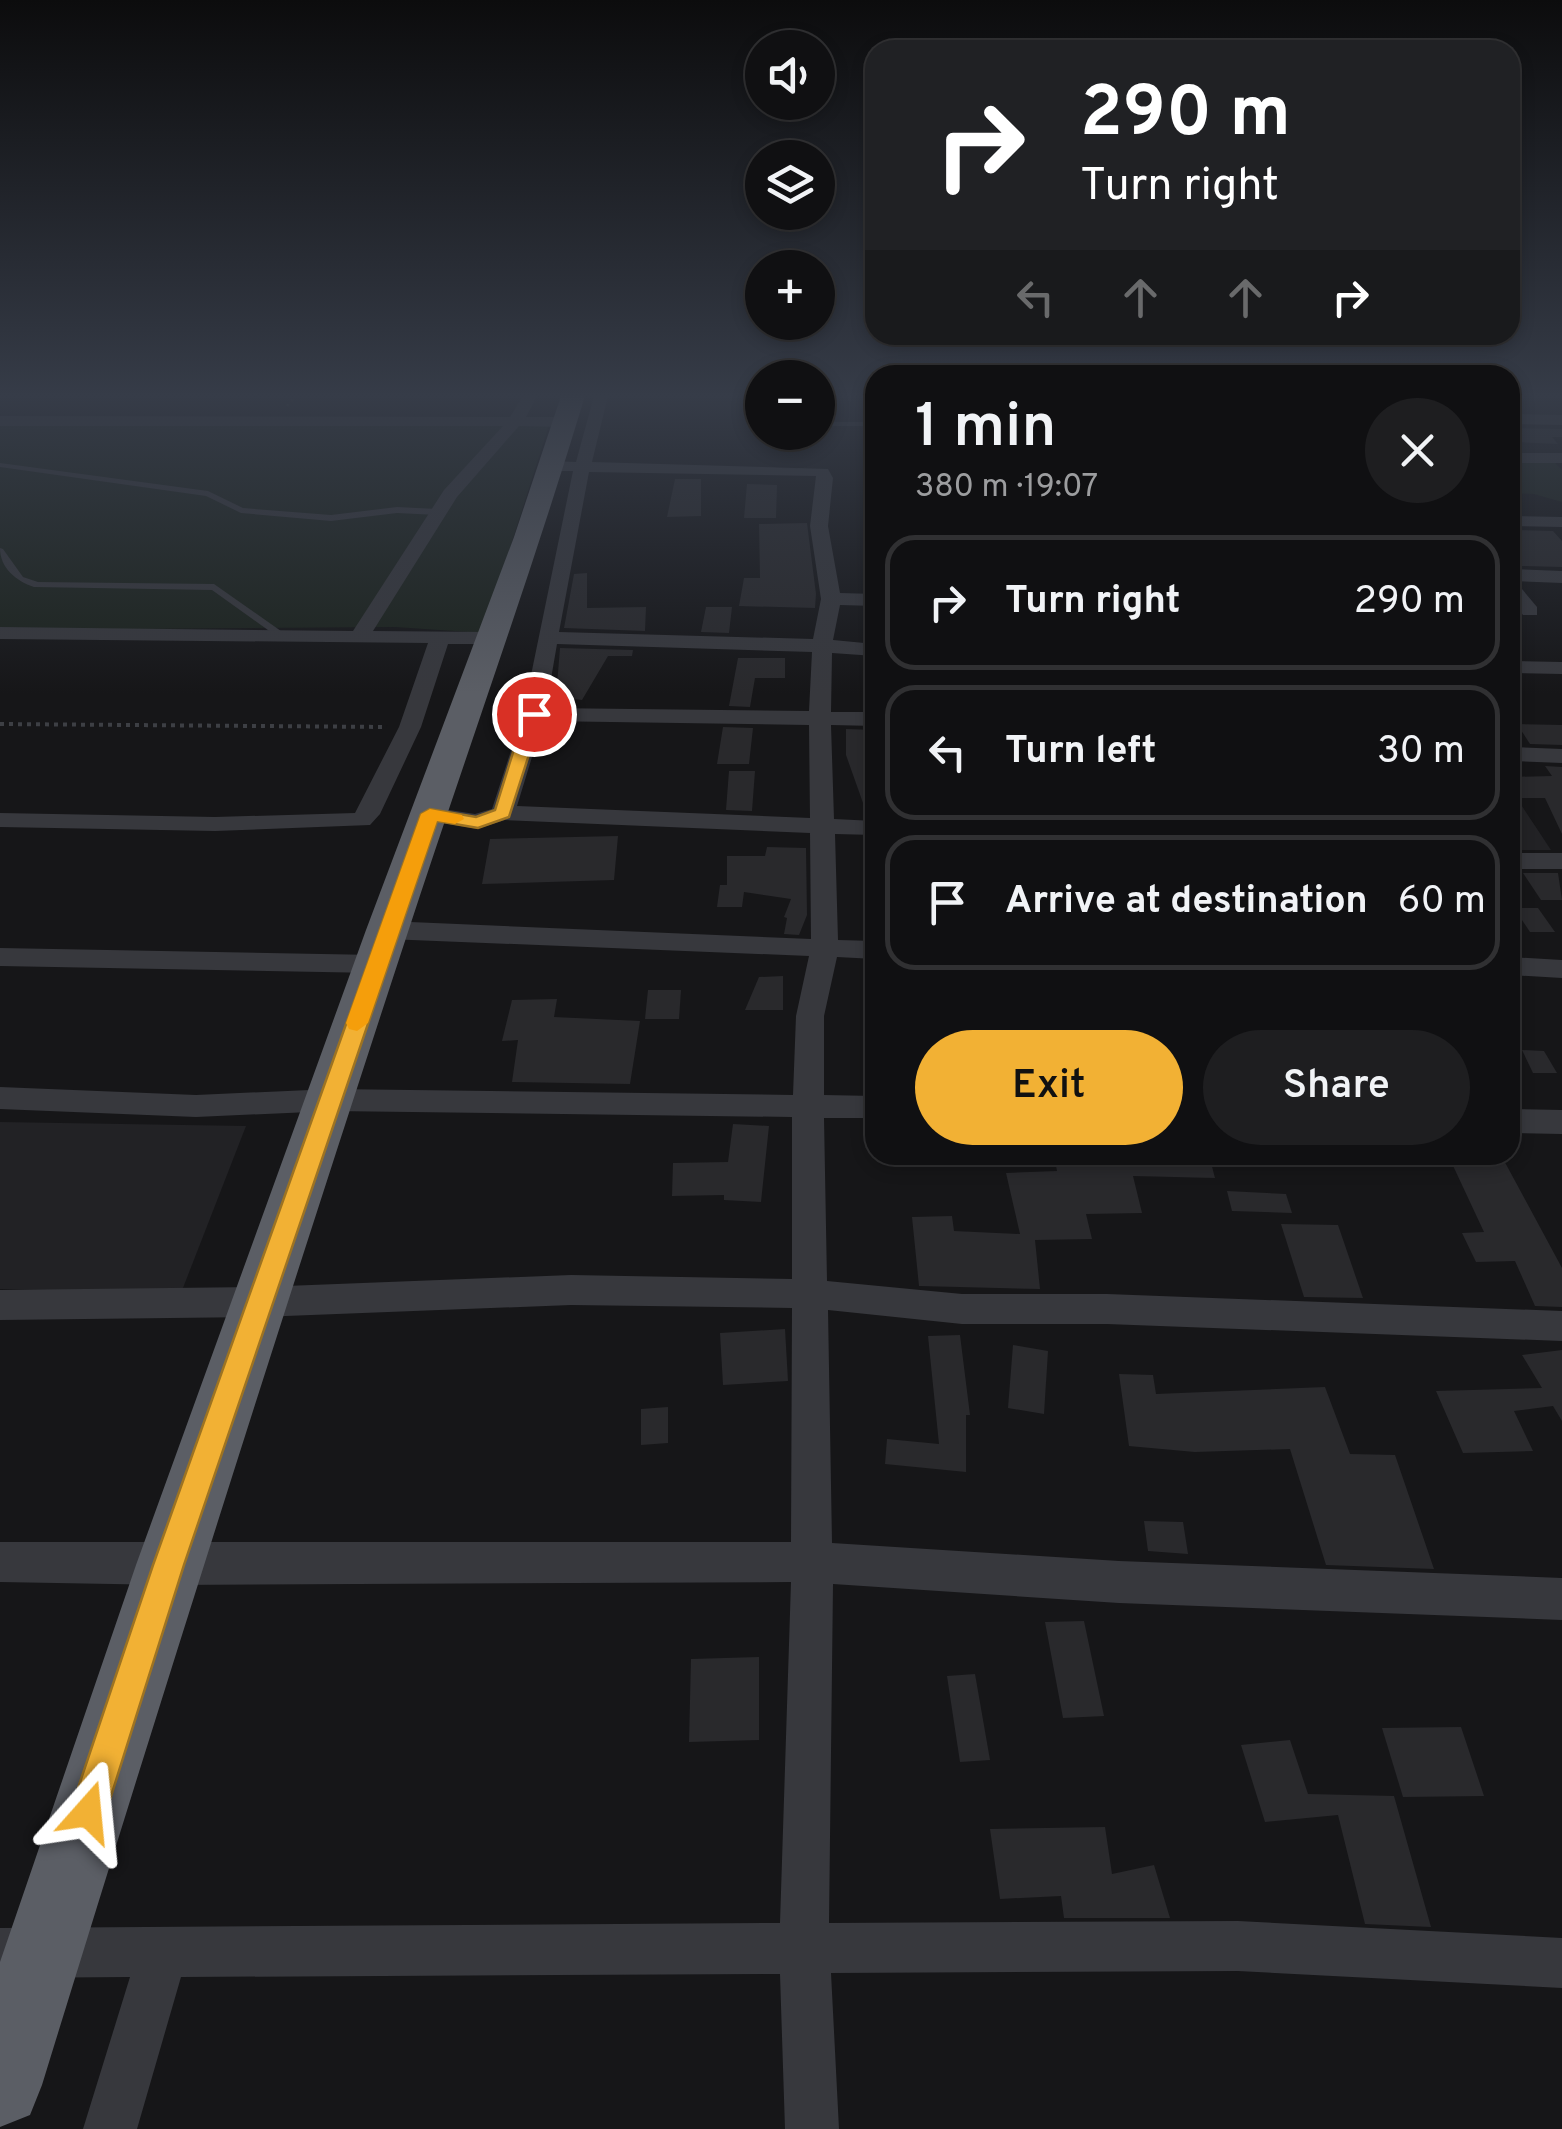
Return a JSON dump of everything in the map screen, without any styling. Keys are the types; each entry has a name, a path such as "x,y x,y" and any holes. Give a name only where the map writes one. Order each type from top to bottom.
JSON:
{"highway":[{"path":"0,2085 21,1953 169,1565 332,1100 430,814 466,638 528,495"}],"street":[{"path":"359,637 436,512 459,495"},
{"path":"503,813 534,714 572,506 570,495"},
{"path":"812,2129 804,1946 812,1562 808,1106 810,1016 825,948 820,718 822,644 831,598 819,526 823,495"},
{"path":"1520,521 1562,522"},
{"path":"1520,575 1562,577"},
{"path":"831,598 865,600"},
{"path":"1520,598 1530,610 1520,610"},
{"path":"0,633 466,638"},
{"path":"548,637 597,643 822,644 865,649"},
{"path":"0,820 350,823 368,814 410,728 466,638"},
{"path":"1520,668 1562,668"},
{"path":"534,714 865,720"},
{"path":"1520,754 1562,756"},
{"path":"430,814 478,822 503,813 865,828"},
{"path":"1520,861 1562,861"},
{"path":"0,957 382,947 865,950"},
{"path":"1520,967 1562,969"},
{"path":"0,1098 196,1106 332,1100 865,1107"},
{"path":"1520,1122 1562,1122"},
{"path":"0,1305 260,1302 570,1290 812,1294 962,1309 1106,1309 1562,1326"},
{"path":"0,1562 812,1562 1118,1582 1562,1599"},
{"path":"21,1953 1238,1946 1562,1963"},
{"path":"110,2129 163,1952"}],"lane":[{"path":"211,495 240,510 348,518 397,510 436,512"},
{"path":"0,550 12,572 37,584 214,588 283,636"}],"path":[{"path":"0,724 410,728"}],"shaded area":[{"path":"0,495 527,495 483,633 395,627 0,630"},
{"path":"1539,495 1562,495 1562,502"},
{"path":"1520,803 1551,850 1520,850"},
{"path":"0,1122 246,1126 181,1293 0,1289"}],"building":[{"path":"672,495 701,495 701,516 667,517"},
{"path":"746,495 777,495 776,518 744,518"},
{"path":"807,523 815,608 739,606 744,578 760,578 759,524"},
{"path":"1520,530 1553,531 1562,541 1562,567 1521,566"},
{"path":"587,573 587,608 646,607 645,631 564,628 574,574"},
{"path":"706,607 732,607 729,633 701,632"},
{"path":"560,648 633,650 632,656 608,656 582,700 556,697"},
{"path":"738,658 785,658 785,678 755,678 750,707 729,706"},
{"path":"1520,724 1562,725 1562,745 1530,744"},
{"path":"723,727 753,728 749,764 717,764"},
{"path":"846,729 865,730 865,809 846,755"},
{"path":"1545,766 1562,767 1562,834 1545,798 1520,798 1520,777 1552,776"},
{"path":"729,771 755,771 752,811 726,810"},
{"path":"618,836 614,880 482,884 490,839"},
{"path":"767,847 806,848 807,915 799,935 784,934 784,917 791,899 744,892 742,907 717,907 720,885 727,885 727,856 765,856"},
{"path":"1523,873 1558,873 1562,900 1541,900"},
{"path":"1520,908 1538,908 1555,932 1530,932 1520,917"},
{"path":"783,976 783,1010 745,1010 759,977"},
{"path":"648,990 681,990 679,1019 645,1019"},
{"path":"557,999 554,1017 640,1021 630,1084 512,1082 518,1040 502,1041 512,1000"},
{"path":"1522,1050 1544,1051 1557,1073 1533,1073"},
{"path":"733,1124 769,1126 761,1202 724,1200 724,1195 672,1196 673,1163 728,1162"},
{"path":"1056,1165 1212,1165 1215,1178 1133,1176 1142,1213 1086,1214 1092,1239 1035,1240 1040,1289 919,1286 912,1217 952,1216 954,1231 1020,1234 1006,1173 1057,1171"},
{"path":"1453,1165 1506,1165 1562,1268 1562,1307 1535,1306 1515,1261 1476,1262 1462,1233 1484,1232"},
{"path":"1227,1191 1286,1194 1292,1213 1232,1211"},
{"path":"1281,1224 1338,1225 1363,1298 1304,1297"},
{"path":"785,1329 788,1381 723,1385 720,1333"},
{"path":"960,1335 970,1415 966,1415 966,1472 885,1464 887,1439 939,1444 928,1336"},
{"path":"1013,1345 1048,1351 1044,1414 1008,1408"},
{"path":"1562,1350 1562,1421 1553,1406 1514,1411 1533,1451 1463,1453 1436,1391 1542,1388 1522,1355"},
{"path":"1119,1374 1153,1375 1156,1394 1325,1387 1350,1454 1395,1455 1434,1569 1326,1565 1290,1449 1195,1452 1129,1446"},
{"path":"668,1407 668,1443 641,1445 641,1409"},
{"path":"1144,1521 1183,1522 1188,1554 1148,1551"},
{"path":"1084,1621 1104,1716 1063,1718 1045,1622"},
{"path":"759,1657 759,1740 689,1742 691,1659"},
{"path":"975,1674 990,1760 960,1762 947,1676"},
{"path":"1461,1727 1484,1796 1403,1797 1382,1728"},
{"path":"1290,1740 1308,1794 1394,1796 1431,1927 1365,1924 1338,1815 1265,1822 1241,1745"},
{"path":"1105,1827 1112,1874 1154,1865 1170,1918 1064,1918 1061,1896 1000,1899 990,1829"}],"slow traffic":[{"path":"357,1023 430,814 455,819"}],"route":[{"path":"88,1812 169,1565 430,814 478,822 503,813 534,714"}]}
